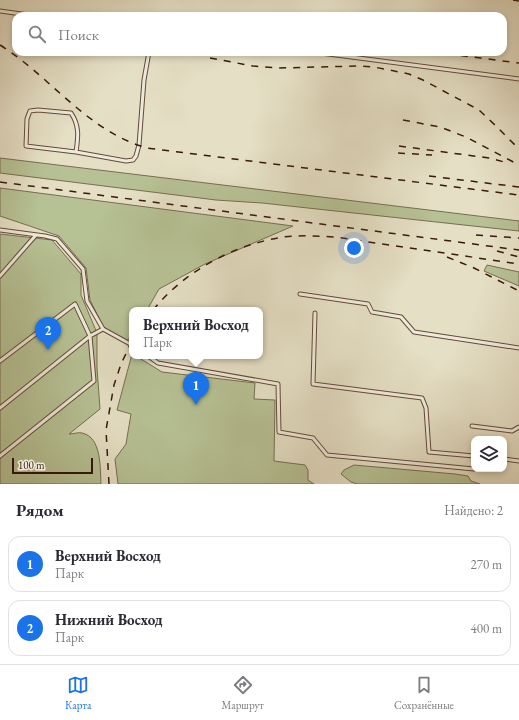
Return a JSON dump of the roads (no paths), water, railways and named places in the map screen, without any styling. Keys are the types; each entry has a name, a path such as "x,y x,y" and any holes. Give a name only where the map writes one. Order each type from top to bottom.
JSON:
{"lane":[{"path":"0,11 12,13"},
{"path":"76,152 78,130 76,119 71,113 38,110 30,111 27,119 26,146 76,152 126,161 133,160 136,156 139,145 144,80 148,56"},
{"path":"347,56 519,79"},
{"path":"0,230 57,239 83,270 87,301 103,329 129,343"},
{"path":"0,276 36,235"},
{"path":"300,294 368,304 372,312 401,317 414,332 519,348"},
{"path":"0,361 75,304 90,336 94,381 0,456"},
{"path":"315,313 314,384 422,398 426,408 429,452 471,456"},
{"path":"0,408 90,336 103,329"},
{"path":"152,359 158,363 278,384 279,432 313,438 327,455 471,468"},
{"path":"472,426 512,431 519,427"},
{"path":"507,459 519,461"}],"railway":[{"path":"513,0 519,1"},
{"path":"0,45 12,54"},
{"path":"15,56 70,102 106,129 126,140 147,148 519,195"},
{"path":"464,56 519,63"},
{"path":"210,58 253,66 279,68 358,66 374,67 409,74 479,110 519,149"},
{"path":"403,120 440,127 466,137 519,165"},
{"path":"399,146 489,158 508,163"},
{"path":"398,153 432,155"},
{"path":"429,176 519,187"},
{"path":"0,182 519,250"},
{"path":"476,235 519,238"},
{"path":"156,307 180,283 211,262 246,246 283,237 335,237 519,264"},
{"path":"497,251 519,257"},
{"path":"447,257 474,268 519,291"},
{"path":"109,484 106,430 114,385 121,364 129,347"}],"place":[{"name":"Нижний Восход","path":"48,350"},
{"name":"Верхний Восход","path":"196,405"}]}
